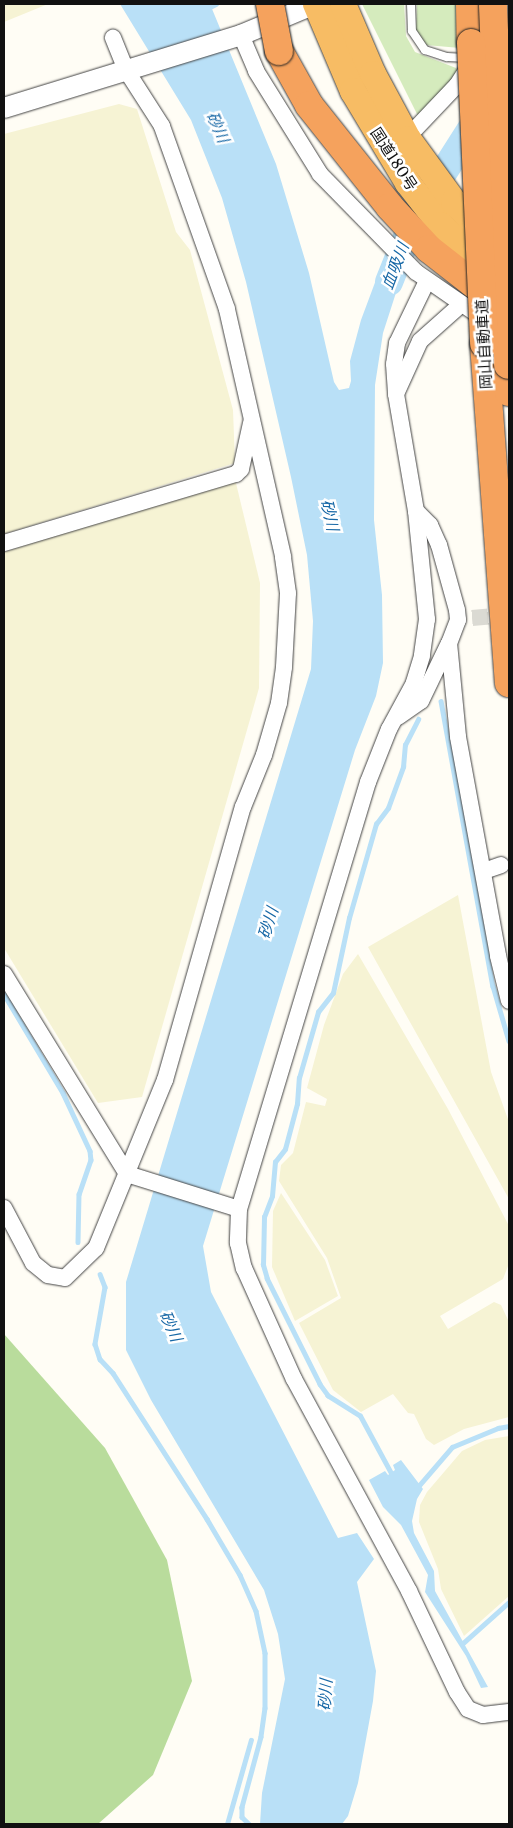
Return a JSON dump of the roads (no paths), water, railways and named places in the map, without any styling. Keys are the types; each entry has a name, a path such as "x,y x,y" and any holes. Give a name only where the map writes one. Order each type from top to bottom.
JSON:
{"highway":[{"path":"270,4 279,52 308,105 390,207 429,249 509,311"},
{"name":"国道180号","path":"315,4 353,91 454,202 509,259"},
{"name":"国道180号","path":"343,4 407,151 408,183 441,225 509,288"},
{"name":"岡山自動車道","path":"484,5 473,51 484,344 509,683"},
{"name":"岡山自動車道","path":"484,5 509,392"}],"street":[{"path":"4,108 239,36 315,4"},
{"path":"407,151 458,85 473,51 484,5"},
{"path":"239,36 256,71 320,174 381,234 421,277 509,336"},
{"path":"4,1208 33,1263 48,1275 65,1278 96,1248 132,1175 165,1080 243,807 264,754 279,703 288,593 270,490 227,309 189,196 162,126 128,69 113,38"},
{"path":"421,277 397,343 396,394 416,511 427,618 425,640 414,683 395,719 368,782 234,1207 238,1243 244,1268 283,1354 333,1455 410,1591 457,1692 468,1709 483,1715 509,1712"},
{"path":"396,394 420,341 457,308"},
{"path":"4,543 236,474 241,469 252,419"},
{"path":"395,719 421,701 449,643 465,619 430,525 416,511"},
{"path":"449,643 458,737 484,871 498,956 509,1001"},
{"path":"484,871 501,865"},
{"path":"4,974 132,1175 234,1207"}],"lane":[{"path":"411,4 412,31 425,50 447,57 473,51"}],"water":[{"name":"砂川","path":"120,4 210,4 276,164 309,273 334,382 339,390 349,388 351,381 350,361 361,320 386,253 403,271 383,333 375,385 374,520 382,595 383,663 376,696 355,750 203,1246 211,1292 338,1538 357,1533 374,1559 357,1582 376,1671 373,1701 358,1783 348,1816 342,1824 260,1824 262,1793 285,1679 278,1634 264,1590 151,1400 126,1350 126,1282 311,669 313,621 307,555 291,477 246,282 222,198 191,120"},
{"path":"401,1460 423,1489 417,1499 412,1521 414,1533 434,1571 435,1591 488,1687 481,1688 466,1656 425,1592 428,1575 401,1525 383,1507 369,1480 385,1471 388,1475 395,1470 393,1465"}],"waterway":[{"path":"206,9 216,4"},
{"name":"血吸川","path":"389,282 415,217 482,112"},
{"path":"441,701 493,986 509,1041"},
{"path":"393,1477 360,1416 328,1396 320,1385 267,1279 263,1265 264,1217 272,1196 275,1162 285,1149 297,1104 299,1078 318,1012 333,993 349,918 376,824 388,808 403,767 405,745 418,719"},
{"path":"4,994 63,1093 90,1151 91,1160 79,1194 78,1242"},
{"path":"100,1274 105,1287 95,1344 100,1359 113,1373 207,1519 240,1575 256,1611 265,1653 265,1708 261,1737 242,1807 242,1817 249,1824"},
{"path":"416,1489 452,1447 498,1428 509,1426"},
{"path":"462,1644 509,1602"},
{"path":"227,1824 251,1740"}],"tunnel":[{"path":"472,618 509,615"}]}
